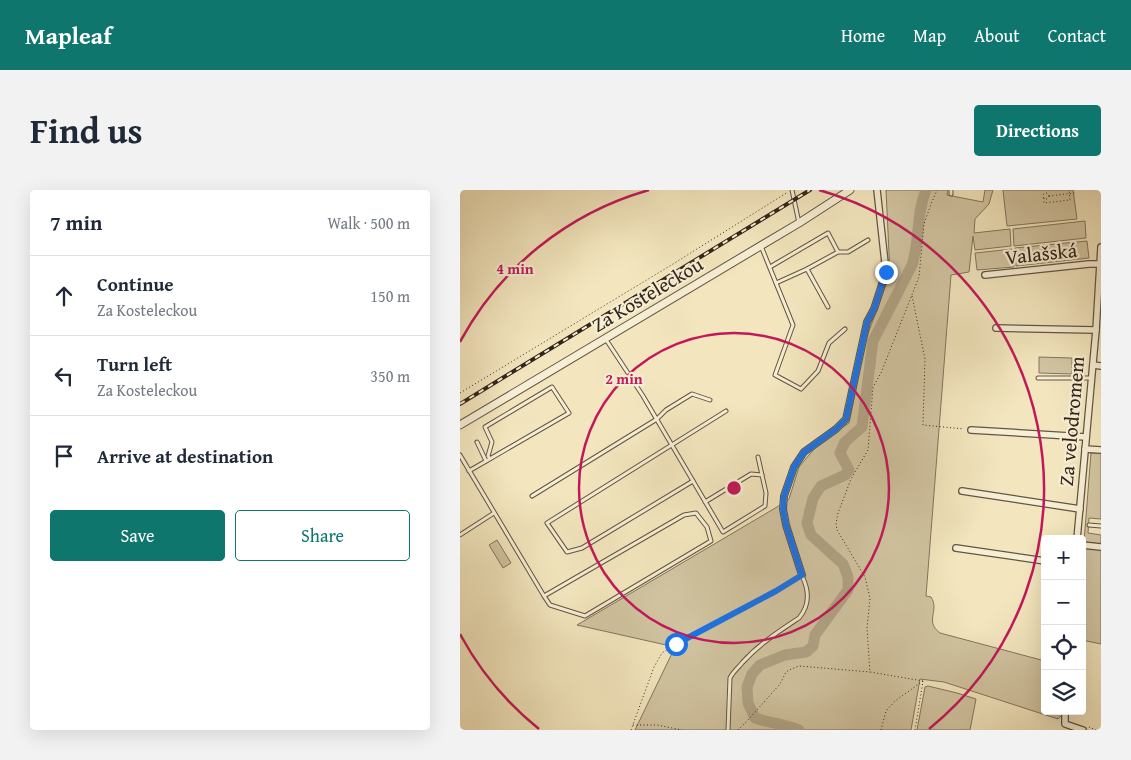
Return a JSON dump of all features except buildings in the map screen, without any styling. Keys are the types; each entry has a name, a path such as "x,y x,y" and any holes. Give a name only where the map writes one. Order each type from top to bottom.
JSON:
{"street":[{"name":"Za Kosteleckou","path":"460,425 761,246 850,190"},
{"path":"802,575 786,525 783,509 784,496 794,467 804,452 836,429 846,419 867,322 874,309 886,272 877,190"},
{"name":"Za velodromem","path":"1077,535 1100,283 1101,247"},
{"name":"Valašská","path":"984,274 1100,264"},
{"path":"996,328 1096,330"},
{"path":"1092,365 1101,366"},
{"path":"971,430 1086,437"},
{"path":"1085,449 1101,450"},
{"path":"962,491 1080,509"},
{"path":"1086,545 1101,547"},
{"path":"956,548 1041,560"},
{"path":"1066,715 1065,724 1083,730"}],"lane":[{"path":"791,190 799,223"},
{"path":"770,267 828,233 838,252"},
{"path":"776,283 838,252 848,252 868,240"},
{"path":"761,246 793,325 775,375 801,389 818,371 829,344 846,329"},
{"path":"807,269 828,307"},
{"path":"605,338 657,419 723,532 765,506 766,493 758,457"},
{"path":"1038,378 1092,378"},
{"path":"470,471 569,413 552,387 485,427 492,442 488,460"},
{"path":"532,496 657,419 666,410 692,394 710,400"},
{"path":"693,481 582,548 567,552 547,523 726,411"},
{"path":"477,442 488,460"},
{"path":"460,455 494,513 544,596 550,605 585,616 711,541 707,527 696,514 684,515 544,596"},
{"path":"705,502 751,474 762,475"},
{"path":"460,535 494,513"},
{"path":"1089,525 1101,526"},
{"path":"728,730 730,678 750,653 802,614 808,596 807,585 802,575"}],"path":[{"path":"460,392 673,264 791,190"},
{"path":"870,672 867,628 870,598 866,577 837,530 836,522 851,479 868,450 873,387 882,372 919,277 924,224 937,190"},
{"path":"1043,190 1044,203 1070,200 1069,190"},
{"path":"1043,194 1047,193 1049,196"},
{"path":"1044,198 1075,193"},
{"path":"911,296 925,359 923,425 971,430"},
{"path":"631,730 654,667 662,653 802,575"},
{"path":"738,730 780,684 786,672 795,667 870,672 923,680"},
{"path":"881,730 886,711 895,701 923,680"},
{"path":"915,730 923,680"},
{"path":"633,725 656,725 682,730"}],"shaded area":[{"path":"886,190 948,190 947,195 983,202 985,190 993,190 989,204 975,219 974,233 1010,229 1011,246 975,250 973,236 969,272 951,275 926,596 931,597 933,602 932,620 935,629 940,633 1041,660 1041,713 944,682 920,679 911,730 635,730 675,647 577,625 789,499 799,467 820,442 849,423 866,339 890,274"},
{"path":"1003,190 1073,190 1077,219 1007,226"},
{"path":"1085,221 1086,238 1014,246 1013,229"},
{"path":"1087,241 1089,258 1016,266 1015,248"},
{"path":"1012,249 1014,267 977,270 975,253"},
{"path":"1039,357 1072,358 1072,374 1039,373"},
{"path":"1091,453 1101,453 1101,519 1089,518 1088,533 1101,535 1101,544 1086,542 1085,535"},
{"path":"497,540 511,563 503,568 489,545"},
{"path":"1086,548 1101,550 1101,644 1086,641"},
{"path":"928,686 976,699 970,730 917,730 925,687"},
{"path":"1046,715 1062,715 1058,719"}],"waterway":[{"path":"799,730 755,718 748,703 747,687 752,674 760,665 785,655 806,652 813,646 815,635 848,590 848,577 843,564 811,535 807,523 813,498 821,486 845,475 849,470 840,453 845,442 862,427 873,341 912,265 921,208 926,190"}],"railway":[{"path":"460,404 810,190"}],"route":[{"path":"676,644 776,591 802,575 786,525 783,509 784,496 794,467 804,452 836,429 846,419 867,322 874,309 886,272"}]}
